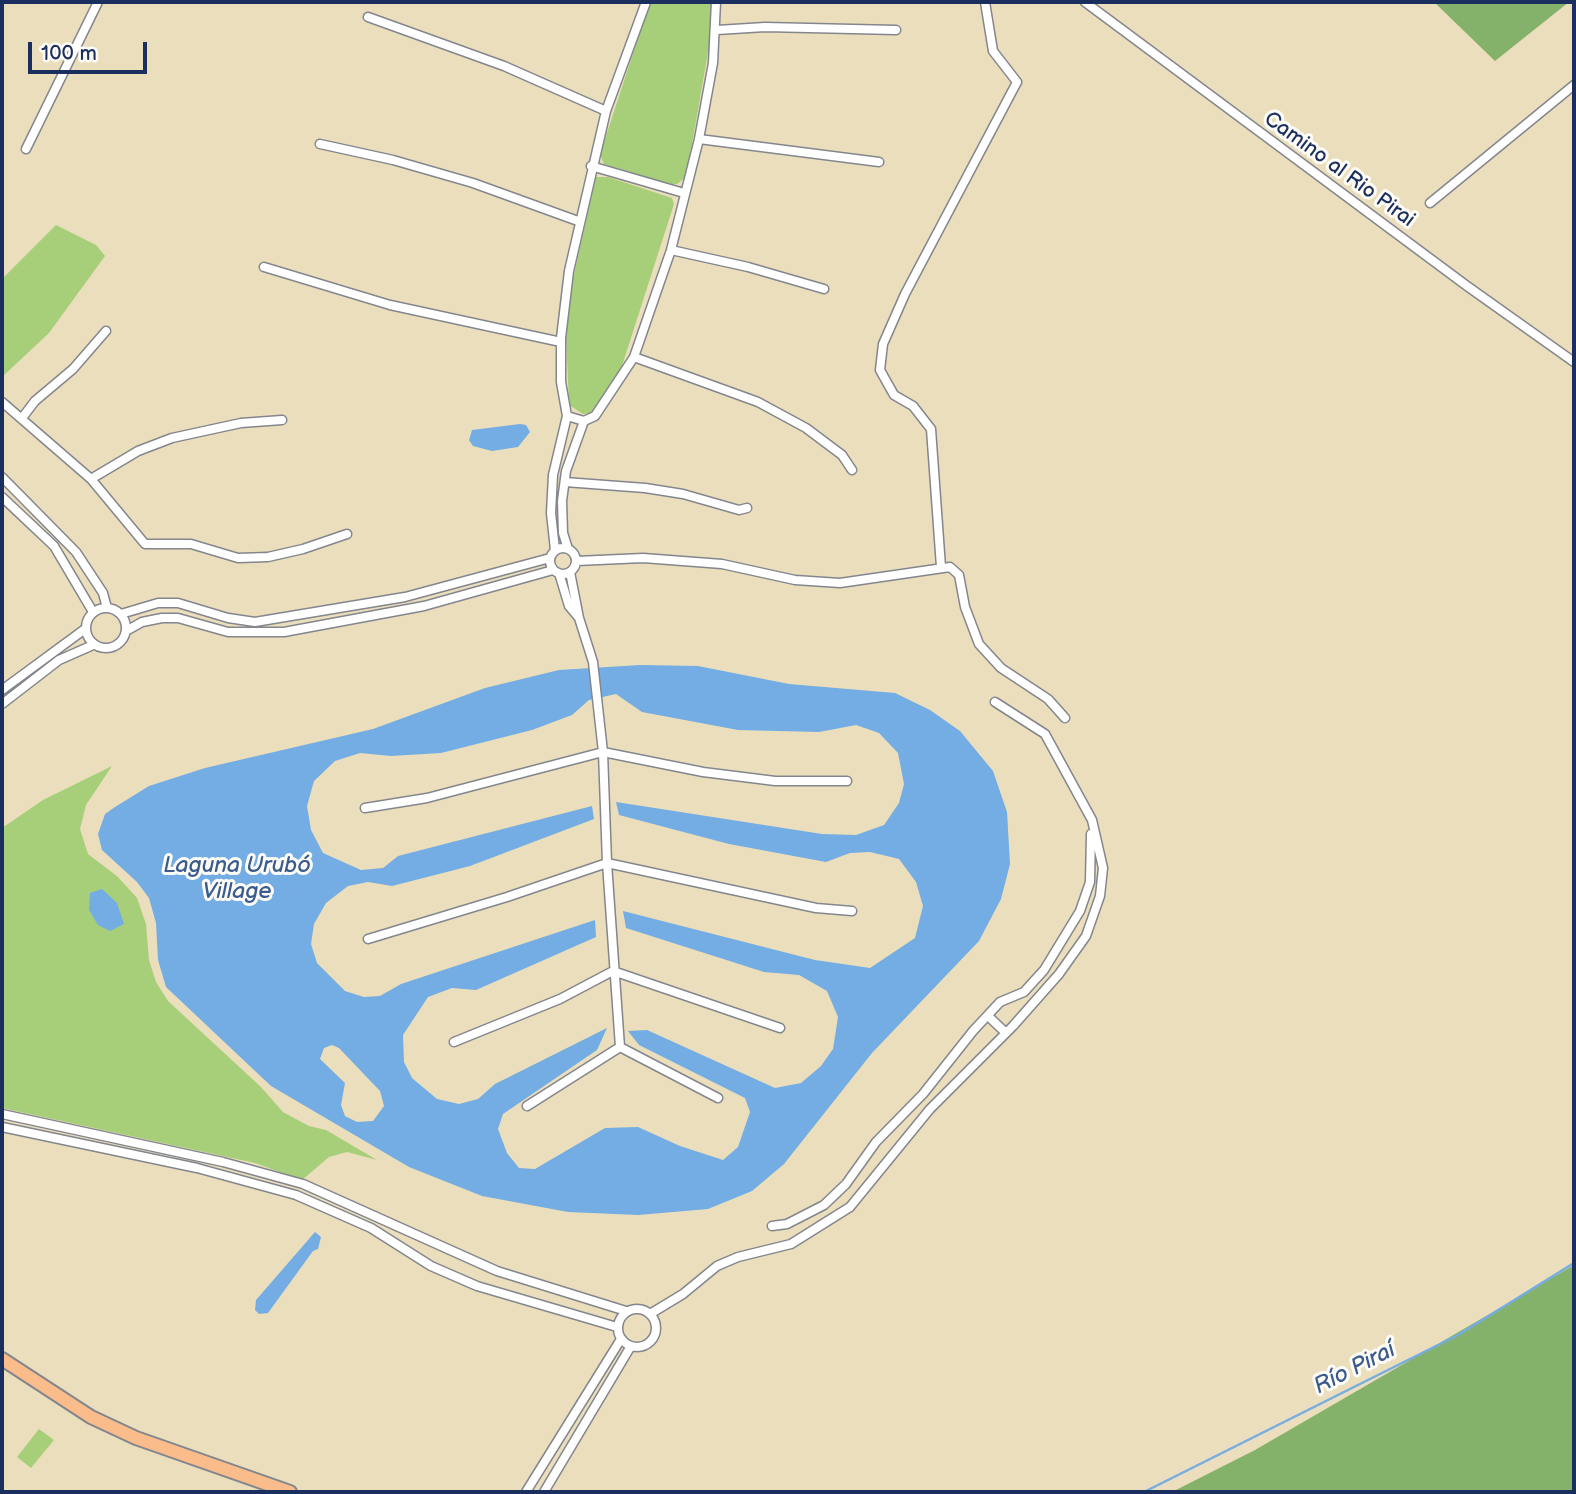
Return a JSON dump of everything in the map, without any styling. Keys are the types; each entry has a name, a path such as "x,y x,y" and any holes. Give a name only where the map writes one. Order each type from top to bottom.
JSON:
{"main road":[{"path":"2,1359 70,1404 136,1438 290,1492"}],"street":[{"path":"26,149 98,2"},
{"path":"2,690 85,629 93,612 107,608 121,614 158,603 178,603 207,613 255,622 343,608 466,582 550,558 555,550 551,513 553,475 568,416 562,382 561,342 578,221 606,111 645,2"},
{"path":"568,416 584,421 595,416 634,357 671,250 699,139 717,30 716,2"},
{"path":"942,567 931,429 913,406 894,395 880,370 883,344 905,294 1017,82 993,51 985,2"},
{"name":"Camino al Rio Pirai","path":"1085,2 1467,286 1574,362"},
{"path":"368,17 504,66 606,111"},
{"path":"717,30 765,27 896,30"},
{"path":"1430,203 1572,90"},
{"path":"699,139 879,162"},
{"path":"320,145 393,160 473,183 578,221"},
{"path":"591,166 684,193"},
{"path":"671,250 748,267 824,289"},
{"path":"264,267 377,301 561,342"},
{"path":"22,418 35,401 73,369 106,331"},
{"path":"634,357 758,402 806,428 842,455 852,470"},
{"path":"2,402 91,480 145,544 191,544 238,558 268,557 303,549 347,534"},
{"path":"91,480 138,451 172,438 241,423 282,420"},
{"path":"576,561 568,549 564,533 562,501 565,482 584,421"},
{"path":"2,477 76,552 103,593 107,608"},
{"path":"565,482 645,488 683,494 739,510 747,508"},
{"path":"2,497 54,546 93,612"},
{"path":"14,509 26,499"},
{"path":"555,550 568,549"},
{"path":"550,558 569,606 579,618"},
{"path":"576,561 643,558 722,565 795,580 840,583 908,576 942,567 950,568 959,575 965,607 979,643 1001,668 1048,699 1065,718"},
{"path":"576,561 570,572 579,618 594,666 603,752 613,971 620,1047"},
{"path":"2,704 59,660 93,645 108,649 115,647 126,631 142,622 162,618 229,632 261,634 346,622 424,606 556,572 570,572"},
{"path":"343,608 346,622"},
{"path":"203,625 207,613"},
{"path":"121,614 126,631"},
{"path":"85,629 93,645"},
{"path":"650,1314 683,1294 718,1266 738,1256 791,1244 850,1207 930,1110 1006,1033 1059,974 1086,936 1100,896 1103,868 1092,820 1045,734 995,702"},
{"path":"365,808 427,798 603,752 702,772 775,782 847,781"},
{"path":"772,1226 787,1224 824,1205 846,1184 876,1142 923,1094 1000,1003 1024,992 1044,970 1080,911 1090,882 1092,820"},
{"path":"368,939 508,897 607,863 816,908 852,911"},
{"path":"454,1042 560,999 613,971 780,1028"},
{"path":"988,1016 1006,1033"},
{"path":"620,1047 718,1098"},
{"path":"527,1106 620,1047"},
{"path":"2,1114 200,1157 303,1184 497,1271 626,1311 639,1309 650,1314 656,1325 653,1337 644,1345 632,1346 621,1339 617,1328 626,1311"},
{"path":"2,1127 197,1168 296,1195 371,1228 431,1266 477,1286 617,1328"},
{"path":"197,1168 200,1157"},
{"path":"526,1492 621,1339"},
{"path":"544,1492 632,1346"}],"green space":[{"path":"650,2 712,2 710,41 692,144 685,178 677,184 669,184 604,164 600,154"},
{"path":"1434,2 1569,2 1495,61"},
{"path":"596,177 608,177 672,198 674,204 622,366 611,388 590,413 583,414 569,405 566,334 573,279"},
{"path":"56,225 96,245 105,256 49,333 2,377 2,279"},
{"path":"112,766 86,805 80,829 88,854 118,877 137,898 146,924 149,960 156,982 168,1001 261,1087 283,1112 309,1126 326,1130 377,1160 347,1152 329,1157 302,1180 255,1163 2,1108 2,828 43,800"},
{"path":"1574,1265 1574,1492 1172,1492 1255,1450"},
{"path":"39,1429 54,1440 31,1468 17,1457"}],"water":[{"path":"526,425 530,432 518,447 492,451 473,446 469,440 472,430"},
{"name":"Laguna Urubó Village","path":"640,665 698,666 789,684 895,693 930,710 960,731 993,771 1007,812 1010,864 1001,899 979,941 872,1053 784,1164 752,1191 708,1209 638,1215 568,1212 482,1196 409,1167 271,1086 166,987 158,960 156,923 149,898 137,882 102,850 98,834 105,814 149,786 205,768 373,729 485,688 559,670","holes":["616,694 642,712 738,730 819,732 856,725 879,733 898,753 904,784 899,803 884,825 856,835 822,834 616,802 619,815 729,844 826,862 850,853 870,852 899,859 916,882 923,906 915,938 870,968 815,960 623,911 626,928 764,972 799,975 827,991 838,1017 833,1049 821,1066 801,1083 775,1088 647,1030 628,1031 639,1045 745,1098 750,1112 738,1147 723,1160 680,1146 638,1127 605,1128 535,1169 519,1168 507,1153 498,1129 503,1114 597,1050 607,1028 495,1084 478,1099 459,1104 437,1099 412,1078 404,1062 403,1035 428,997 452,988 476,990 596,937 595,920 401,984 380,996 364,997 345,991 317,963 311,944 314,924 326,903 348,886 368,882 392,886 470,866 594,819 592,806 398,856 383,868 361,870 323,853 311,830 307,806 314,781 335,761 360,753 391,756 441,753 532,730 572,715 589,700","332,1045 339,1048 380,1091 384,1106 373,1121 357,1122 345,1116 341,1105 345,1083 320,1059 324,1048"]},
{"path":"102,889 117,903 124,924 110,931 98,925 89,910 90,893"},
{"path":"315,1232 321,1237 318,1249 313,1251 268,1313 259,1314 255,1310 256,1300"}],"waterway":[{"name":"Río Piraí","path":"1144,1492 1458,1335 1574,1263"}]}
